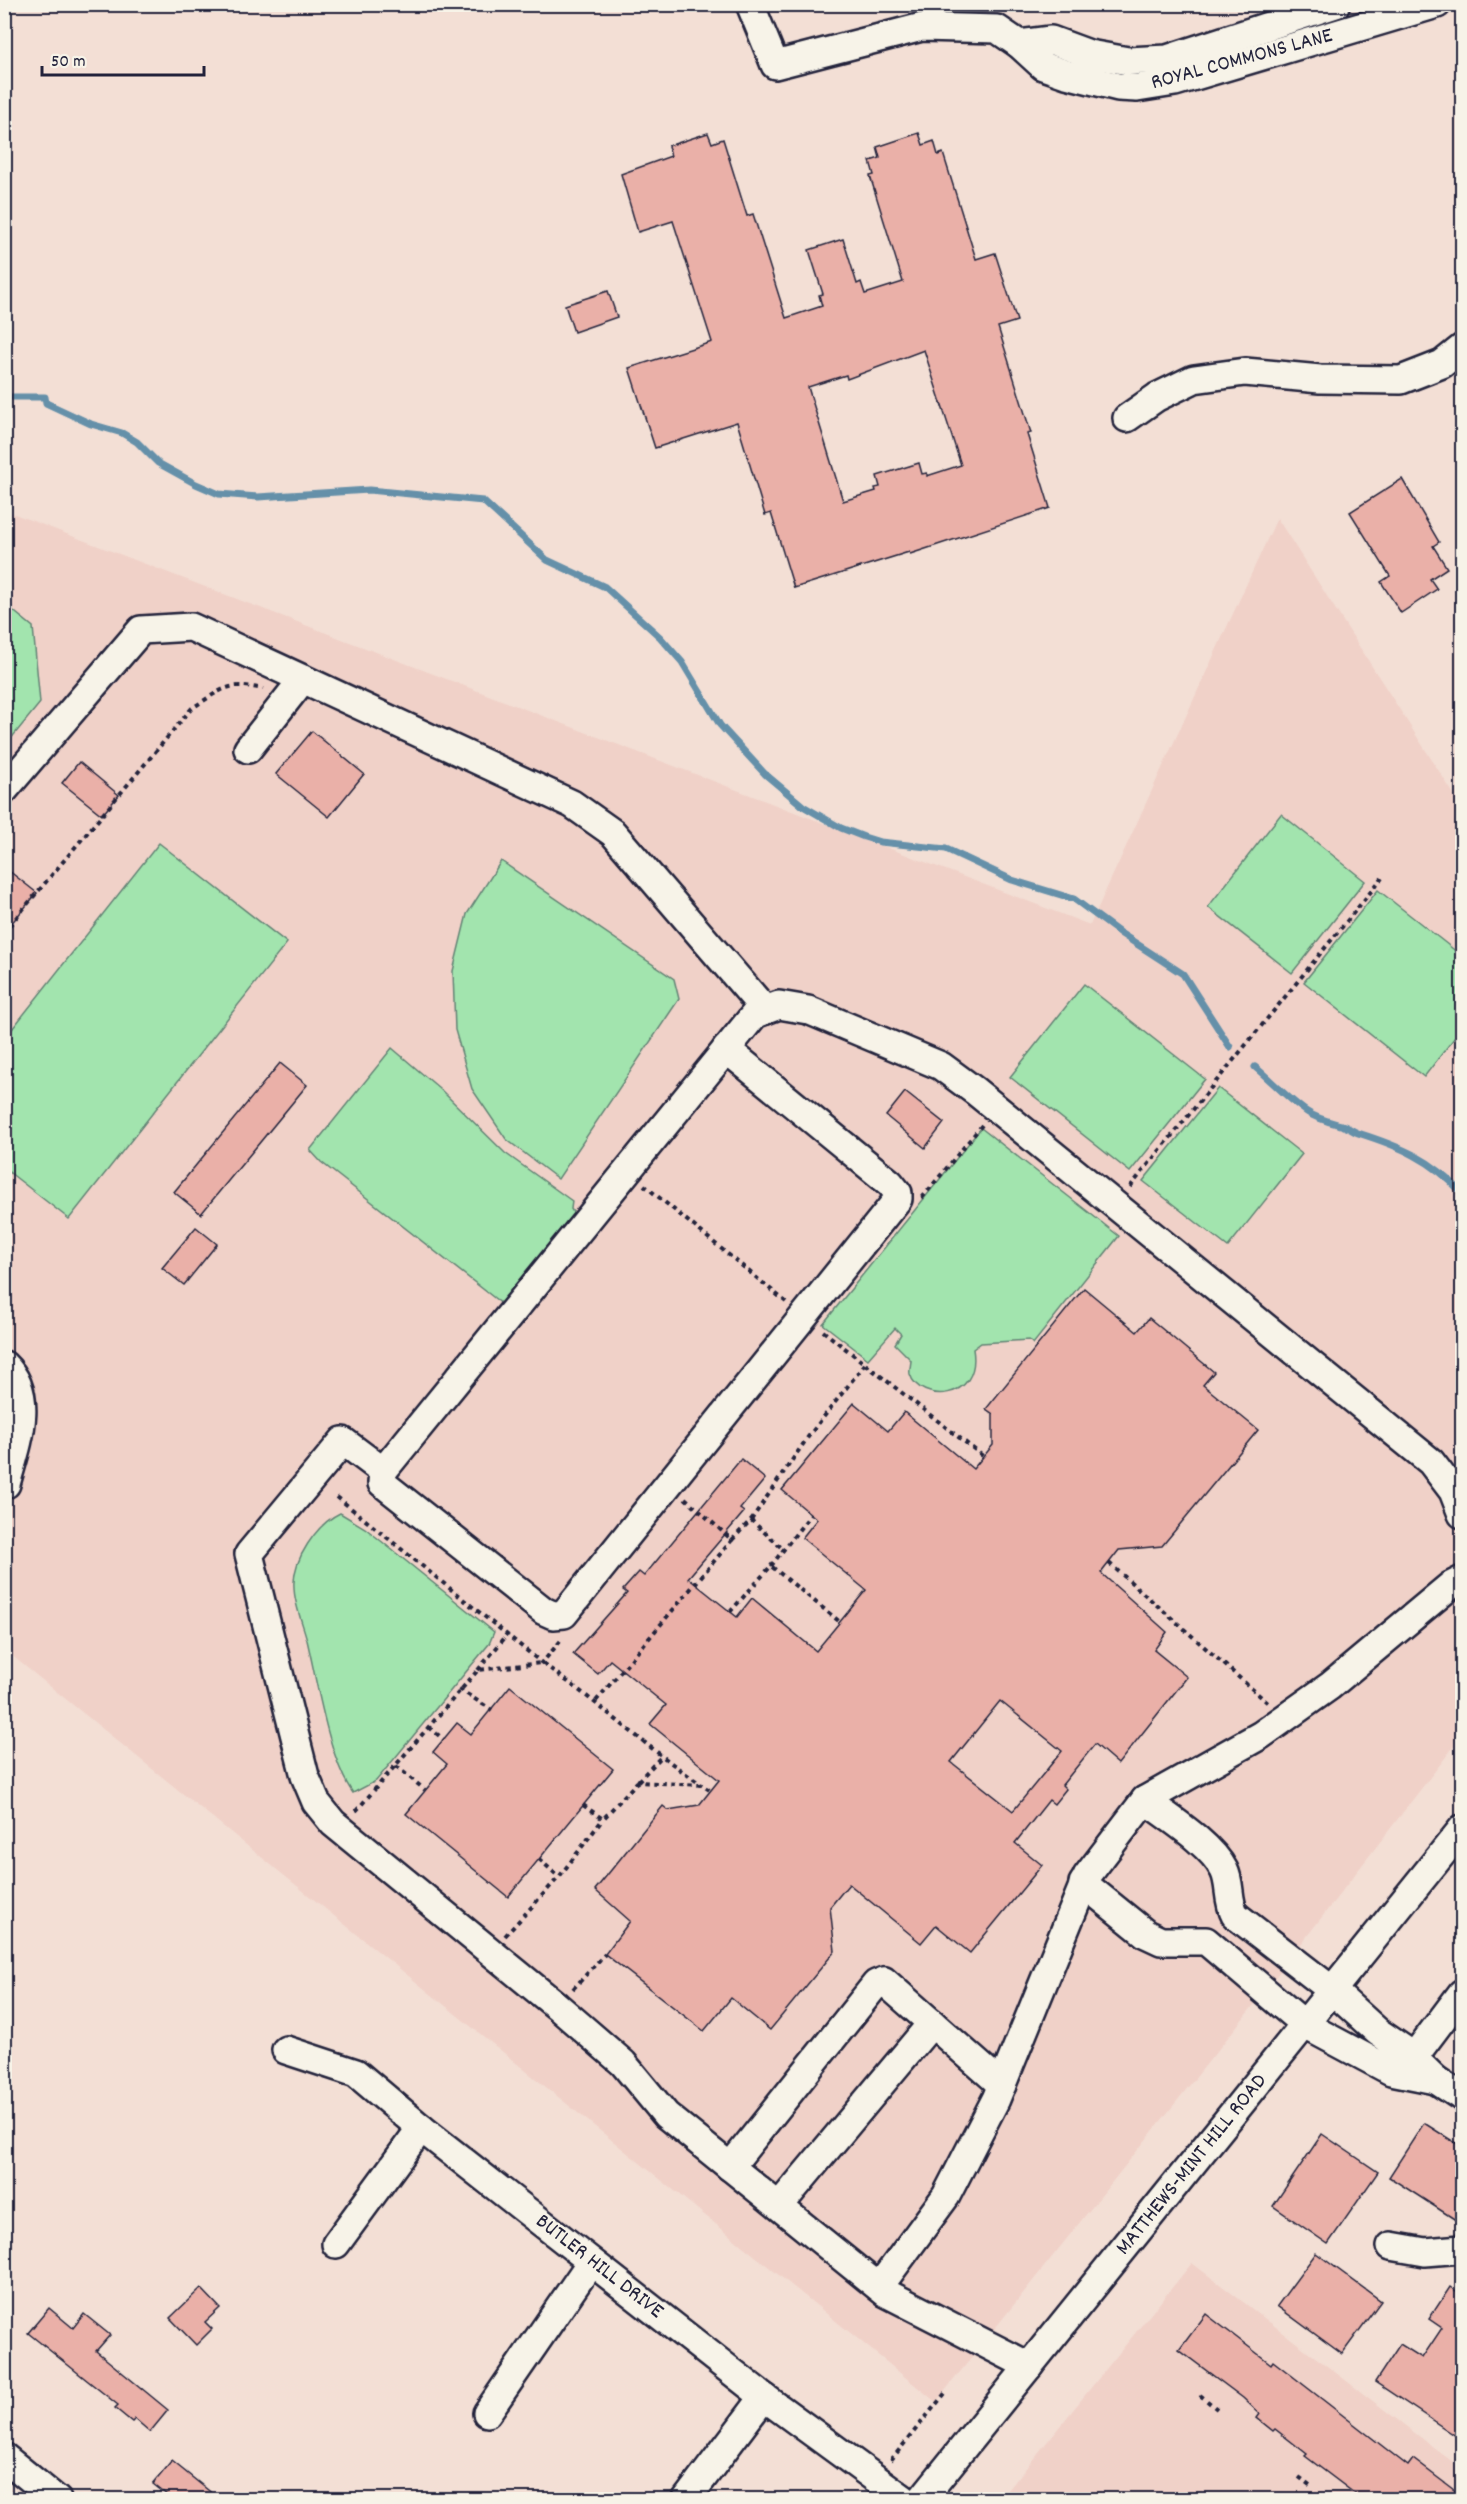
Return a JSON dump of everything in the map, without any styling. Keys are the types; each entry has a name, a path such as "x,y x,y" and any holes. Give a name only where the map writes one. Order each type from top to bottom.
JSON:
{"street":[{"name":"ROYAL COMMONS LANE","path":"750,4 775,64 922,27 997,29 1019,44 1043,66 1118,87 1137,88 1175,82 1437,4"},
{"name":"ROYAL COMMONS LANE","path":"1019,44 1051,40 1089,54 1128,61 1167,59 1291,11 1336,4"},
{"path":"1291,11 1303,44"},
{"path":"1127,418 1157,397 1194,380 1245,372 1320,379 1401,380 1442,364 1462,348"},
{"path":"4,790 141,630 191,627 297,687 580,809 613,833 765,1010"},
{"path":"248,749 297,687"},
{"path":"726,1049 890,1183 898,1193 898,1199 564,1614 554,1615 544,1611 382,1483 383,1471 754,1014 779,1005 808,1011 941,1066 1116,1205 1431,1462 1453,1491 1462,1514"},
{"path":"4,1365 21,1392 21,1431 6,1484"},
{"path":"383,1471 343,1441 249,1554 305,1776 316,1803 339,1829 557,2006 623,2063 666,2115 879,2287 1029,2366"},
{"path":"879,2287 946,2196 1002,2085 1083,1883 1145,1800 1261,1735 1330,1686 1450,1586 1462,1580"},
{"path":"1145,1800 1217,1857 1226,1874 1229,1904 1225,1921 1214,1931 1194,1941"},
{"name":"MATTHEWS-MINT HILL ROAD","path":"921,2499 1462,1829"},
{"path":"1083,1883 1146,1934 1161,1941 1206,1941 1305,2025 1391,2071 1436,2080"},
{"path":"1229,1904 1235,1915 1333,1991 1436,2080 1462,2097"},
{"path":"730,2167 876,1984 884,1981 1002,2085"},
{"path":"1413,2058 1462,1993"},
{"path":"778,2206 932,2023"},
{"name":"BUTLER HILL DRIVE","path":"286,2050 356,2073 421,2127 764,2397 905,2499"},
{"path":"336,2244 421,2127"},
{"path":"1391,2246 1425,2252 1462,2249"},
{"path":"487,2413 591,2262"},
{"path":"686,2499 764,2397"},
{"path":"4,2457 57,2499"}],"path":[{"path":"4,932 192,708 218,692 237,684 297,687"},
{"path":"1116,1205 1382,878"},
{"path":"596,1701 751,1520 808,1437 865,1364"},
{"path":"680,1494 732,1540"},
{"path":"337,1497 542,1663 596,1701 661,1757 711,1791"},
{"path":"730,1612 771,1566 811,1514"},
{"path":"751,1520 784,1550"},
{"path":"1109,1563 1285,1718"},
{"path":"771,1566 840,1622"},
{"path":"339,1829 396,1766 508,1634"},
{"path":"478,1670 542,1663"},
{"path":"459,1689 492,1710"},
{"path":"429,1727 444,1740"},
{"path":"490,1953 559,1877 603,1819 661,1757"},
{"path":"396,1766 425,1790"},
{"path":"637,1782 702,1785"},
{"path":"583,1805 603,1819"},
{"path":"539,1859 559,1877"},
{"path":"557,2006 605,1954"},
{"path":"877,2477 947,2391"},
{"path":"1200,2395 1217,2409"},
{"path":"1299,2476 1311,2486"}],"shaded area":[{"path":"4,510 1090,925 1277,518 1462,807 1462,1736 1253,2006 936,2402 5,1650"},
{"path":"1192,2263 1462,2469 1462,2499 1000,2500"}],"green space":[{"path":"5,604 33,627 40,703 5,746"},
{"path":"1281,814 1365,881 1292,973 1208,907"},
{"path":"159,843 287,943 69,1219 5,1169 5,1038"},
{"path":"501,861 674,979 679,999 558,1179 506,1139 472,1089 455,1030 453,971 467,914"},
{"path":"1378,890 1462,956 1462,1028 1424,1077 1304,982"},
{"path":"1084,984 1205,1079 1130,1172 1010,1077"},
{"path":"392,1048 439,1088 505,1153 572,1201 571,1209 574,1214 502,1304 321,1162 310,1150"},
{"path":"1218,1088 1302,1154 1228,1247 1143,1181"},
{"path":"981,1128 1119,1236 1033,1344 1029,1340 981,1343 973,1349 973,1367 968,1379 959,1388 948,1393 936,1393 916,1384 910,1374 911,1360 895,1344 901,1334 895,1328 868,1359 823,1324"},
{"path":"340,1513 365,1528 494,1632 489,1644 376,1781 353,1793 337,1761 331,1741 294,1594 294,1577 297,1566 308,1544 323,1525"}],"building":[{"path":"708,133 712,143 723,139 747,216 753,214 786,318 822,306 819,295 823,294 809,250 843,239 857,284 861,282 865,294 903,282 870,176 874,175 870,161 880,158 877,147 919,133 923,145 934,141 938,155 943,153 976,259 995,253 1017,321 998,327 1031,433 1027,434 1050,508 910,554 909,552 794,588 771,513 765,515 737,422 655,448 629,368 712,342 673,221 638,232 621,174 671,156 668,146","holes":["924,350 961,465 927,476 927,473 922,474 919,463 877,476 880,487 875,488 876,491 843,501 808,387 846,375 847,379"]},
{"path":"608,291 617,317 574,332 565,305"},
{"path":"1402,479 1439,542 1433,546 1447,568 1430,579 1437,589 1401,613 1381,582 1390,576 1350,512"},
{"path":"312,731 364,774 329,817 276,774"},
{"path":"79,762 119,795 102,815 62,783"},
{"path":"4,867 37,893 4,932"},
{"path":"280,1063 307,1085 201,1214 174,1192"},
{"path":"905,1092 944,1123 925,1148 886,1116"},
{"path":"196,1227 217,1244 184,1285 162,1268"},
{"path":"1084,1288 1137,1332 1149,1318 1214,1372 1203,1385 1258,1430 1162,1546 1119,1550 1101,1573 1167,1632 1154,1650 1187,1677 1118,1764 1095,1744 1062,1785 1066,1789 1054,1804 1049,1800 1015,1843 1042,1865 970,1953 936,1925 921,1943 849,1884 830,1907 835,1951 770,2030 731,1998 704,2031 605,1954 630,1921 595,1890 663,1806 668,1810 699,1805 719,1780 650,1724 666,1705 610,1660 598,1674 573,1654 627,1593 623,1590 639,1572 644,1576 741,1459 765,1479 740,1509 744,1512 688,1578 737,1617 752,1598 816,1651 866,1590 802,1538 817,1519 782,1490 854,1403 888,1431 904,1412 973,1469 993,1445 993,1414 986,1409","holes":["1000,1701 1062,1751 1013,1811 951,1762"]},
{"path":"510,1686 613,1769 508,1897 406,1814 447,1764 433,1752 457,1723 471,1734"},
{"path":"1424,2123 1462,2147 1462,2224 1389,2177"},
{"path":"1322,2134 1378,2172 1328,2244 1273,2206"},
{"path":"1316,2253 1381,2301 1342,2354 1277,2306"},
{"path":"1450,2287 1462,2295 1462,2426 1456,2436 1375,2382 1400,2344 1422,2358 1442,2328 1429,2319"},
{"path":"201,2288 220,2308 205,2322 212,2329 196,2345 170,2318"},
{"path":"49,2308 73,2328 84,2314 110,2335 96,2351 168,2410 150,2432 135,2419 132,2422 115,2408 118,2405 28,2333"},
{"path":"1206,2314 1271,2364 1273,2361 1408,2466 1413,2459 1462,2496 1462,2499 1362,2499 1305,2456 1307,2454 1275,2429 1273,2431 1257,2418 1260,2414 1243,2398 1179,2350"},
{"path":"172,2461 219,2499 172,2499 153,2484"}],"waterway":[{"path":"4,397 45,397 46,403 91,424 122,433 137,442 158,463 219,494 258,497 369,490 483,501 547,560 605,587 660,637 682,662 720,725 765,774 803,806 841,828 864,837 880,842 946,849 1012,880 1074,899 1120,933 1183,974 1230,1047"},
{"path":"1255,1067 1311,1114 1414,1155 1439,1171 1462,1193"}]}
